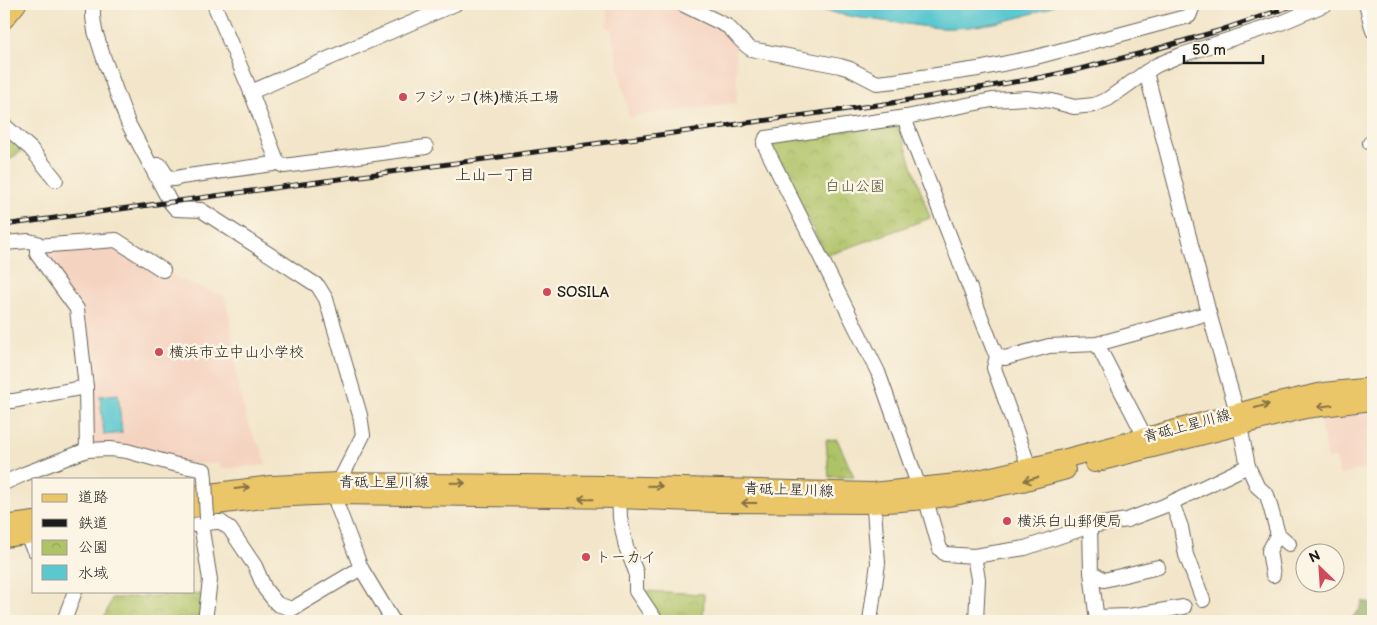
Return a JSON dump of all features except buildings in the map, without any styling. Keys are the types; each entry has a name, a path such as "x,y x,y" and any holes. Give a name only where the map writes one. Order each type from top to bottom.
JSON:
{"main road":[{"path":"4,20 17,4"},
{"name":"青砥上星川線","path":"922,493 959,496 1022,482 1238,419 1278,402 1323,392 1373,387"},
{"name":"青砥上星川線","path":"195,495 271,485 337,488 619,492 717,503 873,498 922,493 1145,437 1238,419 1353,402 1373,401"},
{"name":"青砥上星川線","path":"201,520 271,498 337,488"},
{"path":"4,525 32,535"},
{"path":"4,538 32,535"}],"street":[{"path":"93,4 95,31 128,123 170,202 176,209 201,210 318,286 326,299 360,415 363,435 337,488 337,506 361,568 393,621"},
{"path":"214,4 251,92 278,161 276,162"},
{"path":"251,92 455,4"},
{"path":"682,4 727,26 745,46 751,49 840,66 850,69 876,83 978,69 1071,49 1188,16 1193,6 1192,4"},
{"path":"1248,466 1172,502 1127,520 1090,526 1025,548 974,556 945,554 940,549 922,493 878,372 764,144 766,138 906,117 992,100 1027,98 1052,101 1074,107 1094,106 1108,99 1157,64 1281,23 1326,4"},
{"path":"1366,4 1373,31"},
{"path":"1146,72 1238,419 1248,466 1257,486 1267,495 1278,534 1289,544"},
{"path":"906,117 907,126 997,356 994,368 1029,467"},
{"path":"4,124 31,149 56,180"},
{"path":"276,162 284,166 426,147"},
{"path":"149,162 160,166 168,178 174,179 276,162"},
{"path":"37,246 116,240 164,270"},
{"path":"4,243 29,241 37,243 37,254 77,309 86,387 87,450"},
{"path":"997,356 1005,358 1049,346 1097,344 1209,313"},
{"path":"1097,344 1145,437"},
{"path":"4,401 13,401 86,387"},
{"path":"4,483 87,450 110,449 204,470 201,520 210,580 205,621"},
{"path":"619,492 620,518 626,547 636,572 636,591 656,621"},
{"path":"869,621 878,563 873,498"},
{"path":"1172,502 1181,527 1186,555 1204,600"},
{"path":"201,520 220,522 230,529 255,566 265,589 277,604 292,609 361,568"},
{"path":"1090,526 1091,572 1097,619 1184,607"},
{"path":"1273,575 1269,551 1278,534"},
{"path":"974,556 978,579 976,621"},
{"path":"1091,572 1104,580 1158,567"},
{"path":"64,621 75,592"}],"shaded area":[{"path":"605,4 673,4 725,31 735,41 737,103 629,117 611,29 605,25 608,20"},
{"name":"横浜市立中山小学校","path":"129,245 179,279 225,297 231,325 237,380 247,421 262,449 266,465 220,469 219,463 190,464 90,446 79,310 43,255 47,248"},
{"path":"1373,412 1373,467 1339,475 1336,458 1327,460 1320,420"}],"green space":[{"name":"白山公園","path":"898,123 930,218 826,256 772,146 773,141"},
{"path":"4,131 25,149 4,163"},
{"path":"837,439 854,477 829,477 826,440"},
{"path":"644,591 704,594 703,621 662,621"},
{"path":"207,594 204,616 147,621 111,621 104,618 112,598"},
{"path":"1363,601 1373,605 1373,621 1349,621 1359,610"}],"water":[{"path":"802,4 1056,4 1031,14 1000,22 968,27 941,28 838,14"},
{"path":"118,394 122,433 104,435 100,396"}],"railway":[{"path":"4,225 892,103 1080,69 1218,31 1298,4"}],"place":[{"name":"フジッコ(株)横浜工場","path":"403,97"},
{"name":"SOSILA","path":"547,292"},
{"name":"横浜市立中山小学校","path":"159,352"},
{"name":"横浜白山郵便局","path":"1007,521"},
{"name":"トーカイ","path":"586,557"}],"district":[{"name":"上山一丁目","path":"495,175"}]}
